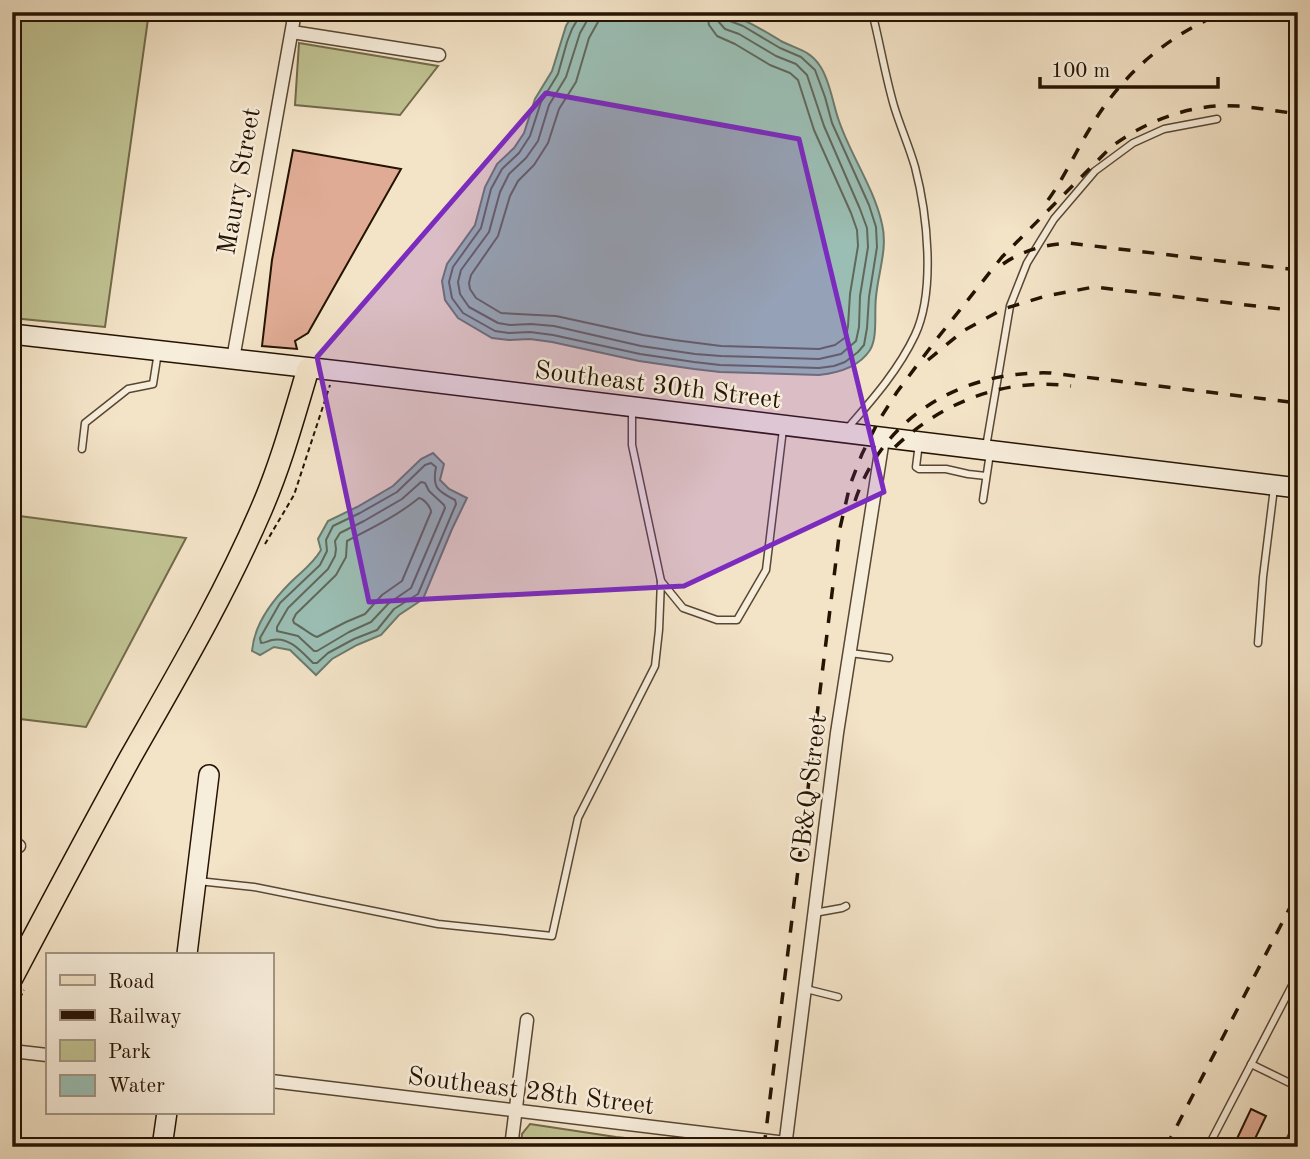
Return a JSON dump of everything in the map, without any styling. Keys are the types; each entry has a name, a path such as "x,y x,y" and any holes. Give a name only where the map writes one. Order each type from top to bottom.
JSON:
{"main road":[{"name":"Southeast 30th Street","path":"12,334 348,372 1298,488"},
{"path":"12,978 236,565 281,457 308,369"},
{"path":"187,953 209,775"},
{"path":"162,1147 167,1114"}],"street":[{"name":"Maury Street","path":"233,359 295,12"},
{"path":"292,32 439,55"},
{"name":"CB&Q Street","path":"785,1145 837,733 883,439"},
{"path":"512,1147 527,1020"},
{"path":"12,1051 46,1055"},
{"name":"Southeast 28th Street","path":"273,1081 785,1145"}],"lane":[{"path":"843,434 882,388 916,333 925,302 927,276 922,208 915,166 894,106 872,12"},
{"path":"983,500 1010,306 1031,256 1054,219 1095,171 1133,143 1164,129 1217,119"},
{"path":"82,449 85,423 128,389 153,384 158,351"},
{"path":"196,881 254,887 438,924 552,936 578,818 655,666 661,581 632,444 632,408"},
{"path":"661,581 683,608 717,620 737,620 766,570 783,426"},
{"path":"919,443 916,467 919,470 946,468 986,476"},
{"path":"1258,643 1274,485"},
{"path":"850,653 889,658"},
{"path":"814,914 846,906"},
{"path":"1209,1147 1298,974"},
{"path":"805,989 838,997"},
{"path":"1251,1064 1298,1087"},
{"path":"1286,1147 1298,1124"}],"highlighted area":[{"path":"546,93 799,139 884,492 684,586 369,602 317,357"}],"green space":[{"path":"12,12 149,12 105,327 12,318"},
{"path":"299,43 438,66 400,115 295,105"},
{"path":"12,515 186,538 86,727 12,718"},
{"path":"530,1124 616,1137 712,1147 521,1147 522,1134"}],"water":[{"path":"574,12 724,12 812,56 826,78 844,134 874,198 884,233 874,338 870,350 860,361 841,371 819,375 720,372 639,361 552,342 492,338 458,318 445,300 442,281 447,264 475,225 485,187 497,164 514,148 524,133 535,99 552,71 566,26"},
{"path":"433,453 444,464 440,480 449,489 467,498 423,599 399,615 381,635 332,659 316,675 290,650 274,647 260,655 252,651 256,632 271,606 321,550 318,539 328,521 393,486 421,459"}],"building":[{"path":"293,150 401,169 308,333 295,341 297,349 262,346 272,260"},
{"path":"1251,1109 1266,1116 1251,1147 1233,1147"}],"railway":[{"path":"1048,200 1101,110 1130,75 1165,45 1204,21 1225,12"},
{"path":"764,1147 840,528 850,485 878,422 936,340 1002,257 1111,147 1155,121 1204,107 1238,106 1298,114"},
{"path":"1003,264 1034,249 1068,243 1298,270"},
{"path":"928,360 963,331 1003,309 1046,296 1094,287 1298,311"},
{"path":"855,501 868,471 885,445 906,422 931,404 958,390 987,380 1018,374 1051,373 1298,403"},
{"path":"895,447 933,417 976,396 1023,385 1071,386"},
{"path":"1166,1147 1298,892"}]}
